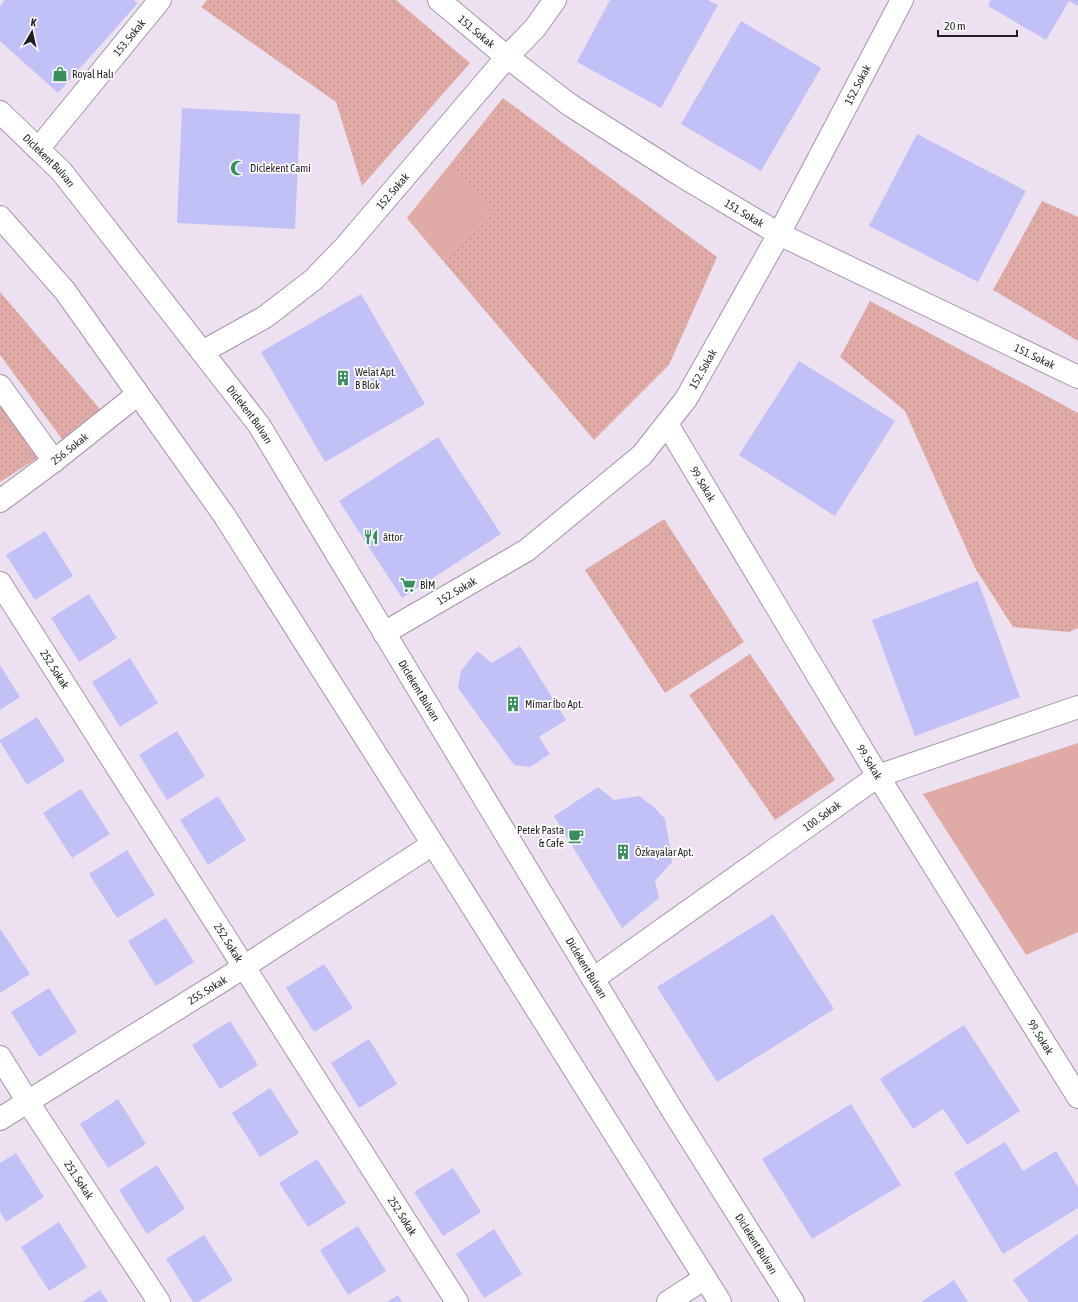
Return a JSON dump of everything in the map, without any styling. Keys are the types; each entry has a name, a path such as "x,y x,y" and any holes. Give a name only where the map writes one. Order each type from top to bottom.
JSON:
{"street":[{"name":"153. Sokak","path":"38,149 160,0"},
{"name":"151. Sokak","path":"439,0 507,57 570,105 682,176 779,234 1078,377"},
{"name":"152. Sokak","path":"202,352 265,317 313,280 346,247 507,57 535,28 555,0"},
{"name":"152. Sokak","path":"384,633 527,550 642,455 686,399 779,234 902,0"},
{"name":"Diclekent Bulvarı","path":"0,112 62,172 259,425 671,1108 792,1302"},
{"path":"0,217 65,291 224,515 433,844 720,1302"},
{"path":"0,386 54,461"},
{"name":"256. Sokak","path":"0,501 54,461 138,394"},
{"name":"99. Sokak","path":"667,424 878,776 1078,1097"},
{"name":"252. Sokak","path":"0,583 457,1302"},
{"name":"100. Sokak","path":"593,979 878,776 1078,707"},
{"name":"255. Sokak","path":"0,1119 244,967 433,844"},
{"name":"251. Sokak","path":"0,1058 159,1302"},
{"path":"668,1302 704,1278"}],"shaded area":[{"path":"207,0 396,0 470,63 362,186 336,102 201,7"},
{"path":"503,98 717,257 669,365 594,440 407,218"},
{"path":"449,166 491,209 443,261 407,218"},
{"path":"1042,201 1078,217 1078,341 993,290"},
{"path":"0,292 100,409 62,439 0,355"},
{"path":"870,301 1078,413 1078,628 1069,632 1013,627 975,568 905,411 840,357"},
{"path":"0,402 39,457 0,482"},
{"path":"664,519 744,642 665,693 585,570"},
{"path":"750,654 835,780 775,820 689,695"},
{"path":"1078,743 1078,932 1026,955 923,794"}],"building":[{"path":"5,0 134,0 138,3 58,93 0,41 0,6"},
{"path":"610,0 708,0 718,5 661,108 577,62"},
{"path":"991,0 1078,0 1078,6 1069,1 1046,40 988,6"},
{"path":"741,21 821,68 761,171 681,124"},
{"name":"Diclekent Cami","path":"182,108 300,114 295,229 177,223"},
{"path":"917,134 1026,191 978,282 869,226"},
{"name":"Welat Apt. B Blok","path":"361,294 425,404 325,462 261,352"},
{"path":"799,361 895,421 835,516 739,455"},
{"path":"438,437 501,534 402,598 339,501"},
{"path":"45,531 73,576 35,600 6,555"},
{"path":"978,581 1020,697 915,736 872,620"},
{"path":"89,594 117,638 79,662 51,618"},
{"name":"Mimar İbo Apt.","path":"520,646 566,720 539,737 550,754 530,767 514,765 458,688 461,671 477,651 492,663"},
{"path":"130,658 158,703 120,727 92,682"},
{"path":"0,665 20,697 0,710"},
{"path":"37,717 65,761 27,785 0,740"},
{"path":"177,731 205,776 167,800 139,755"},
{"name":"Özkayalar Apt.","path":"598,787 614,800 639,796 653,806 665,819 669,841 672,862 655,881 659,898 622,928 554,816"},
{"path":"81,789 110,834 72,858 43,813"},
{"path":"218,796 246,840 208,865 180,820"},
{"path":"127,850 155,895 117,918 89,874"},
{"path":"773,914 834,1009 717,1082 657,987"},
{"path":"166,918 194,962 156,986 128,941"},
{"path":"0,930 30,974 0,993"},
{"path":"324,964 353,1008 314,1032 286,988"},
{"path":"49,988 77,1032 39,1057 11,1012"},
{"path":"230,1021 258,1065 220,1089 192,1045"},
{"path":"964,1025 1020,1111 967,1145 943,1109 913,1129 880,1079"},
{"path":"369,1039 397,1084 359,1108 331,1063"},
{"path":"270,1088 299,1133 260,1157 232,1113"},
{"path":"118,1099 146,1144 108,1168 80,1124"},
{"path":"851,1104 901,1185 812,1239 762,1159"},
{"path":"1005,1142 1023,1171 1056,1151 1078,1187 1078,1208 1003,1254 954,1173"},
{"path":"16,1153 44,1197 6,1222 0,1212 0,1163"},
{"path":"317,1159 346,1203 308,1227 279,1183"},
{"path":"157,1165 185,1209 147,1234 119,1190"},
{"path":"453,1168 481,1212 443,1236 414,1192"},
{"path":"59,1222 87,1267 49,1291 21,1247"},
{"path":"358,1226 386,1271 348,1295 320,1250"},
{"path":"494,1229 522,1274 484,1298 456,1254"},
{"path":"1078,1234 1078,1302 1029,1302 1013,1280"},
{"path":"204,1235 233,1280 198,1302 193,1302 166,1259"},
{"path":"954,1280 968,1302 921,1302"},
{"path":"100,1290 108,1302 82,1302"},
{"path":"398,1295 402,1302 387,1302"}],"place":[{"name":"Royal Halı","path":"60,74"},
{"name":"Diclekent Cami","path":"238,168"},
{"name":"Welat Apt. B Blok","path":"343,378"},
{"name":"âttor","path":"371,537"},
{"name":"BİM","path":"408,585"},
{"name":"Mimar İbo Apt.","path":"513,704"},
{"name":"Petek Pasta & Cafe","path":"576,836"},
{"name":"Özkayalar Apt.","path":"623,852"}]}
